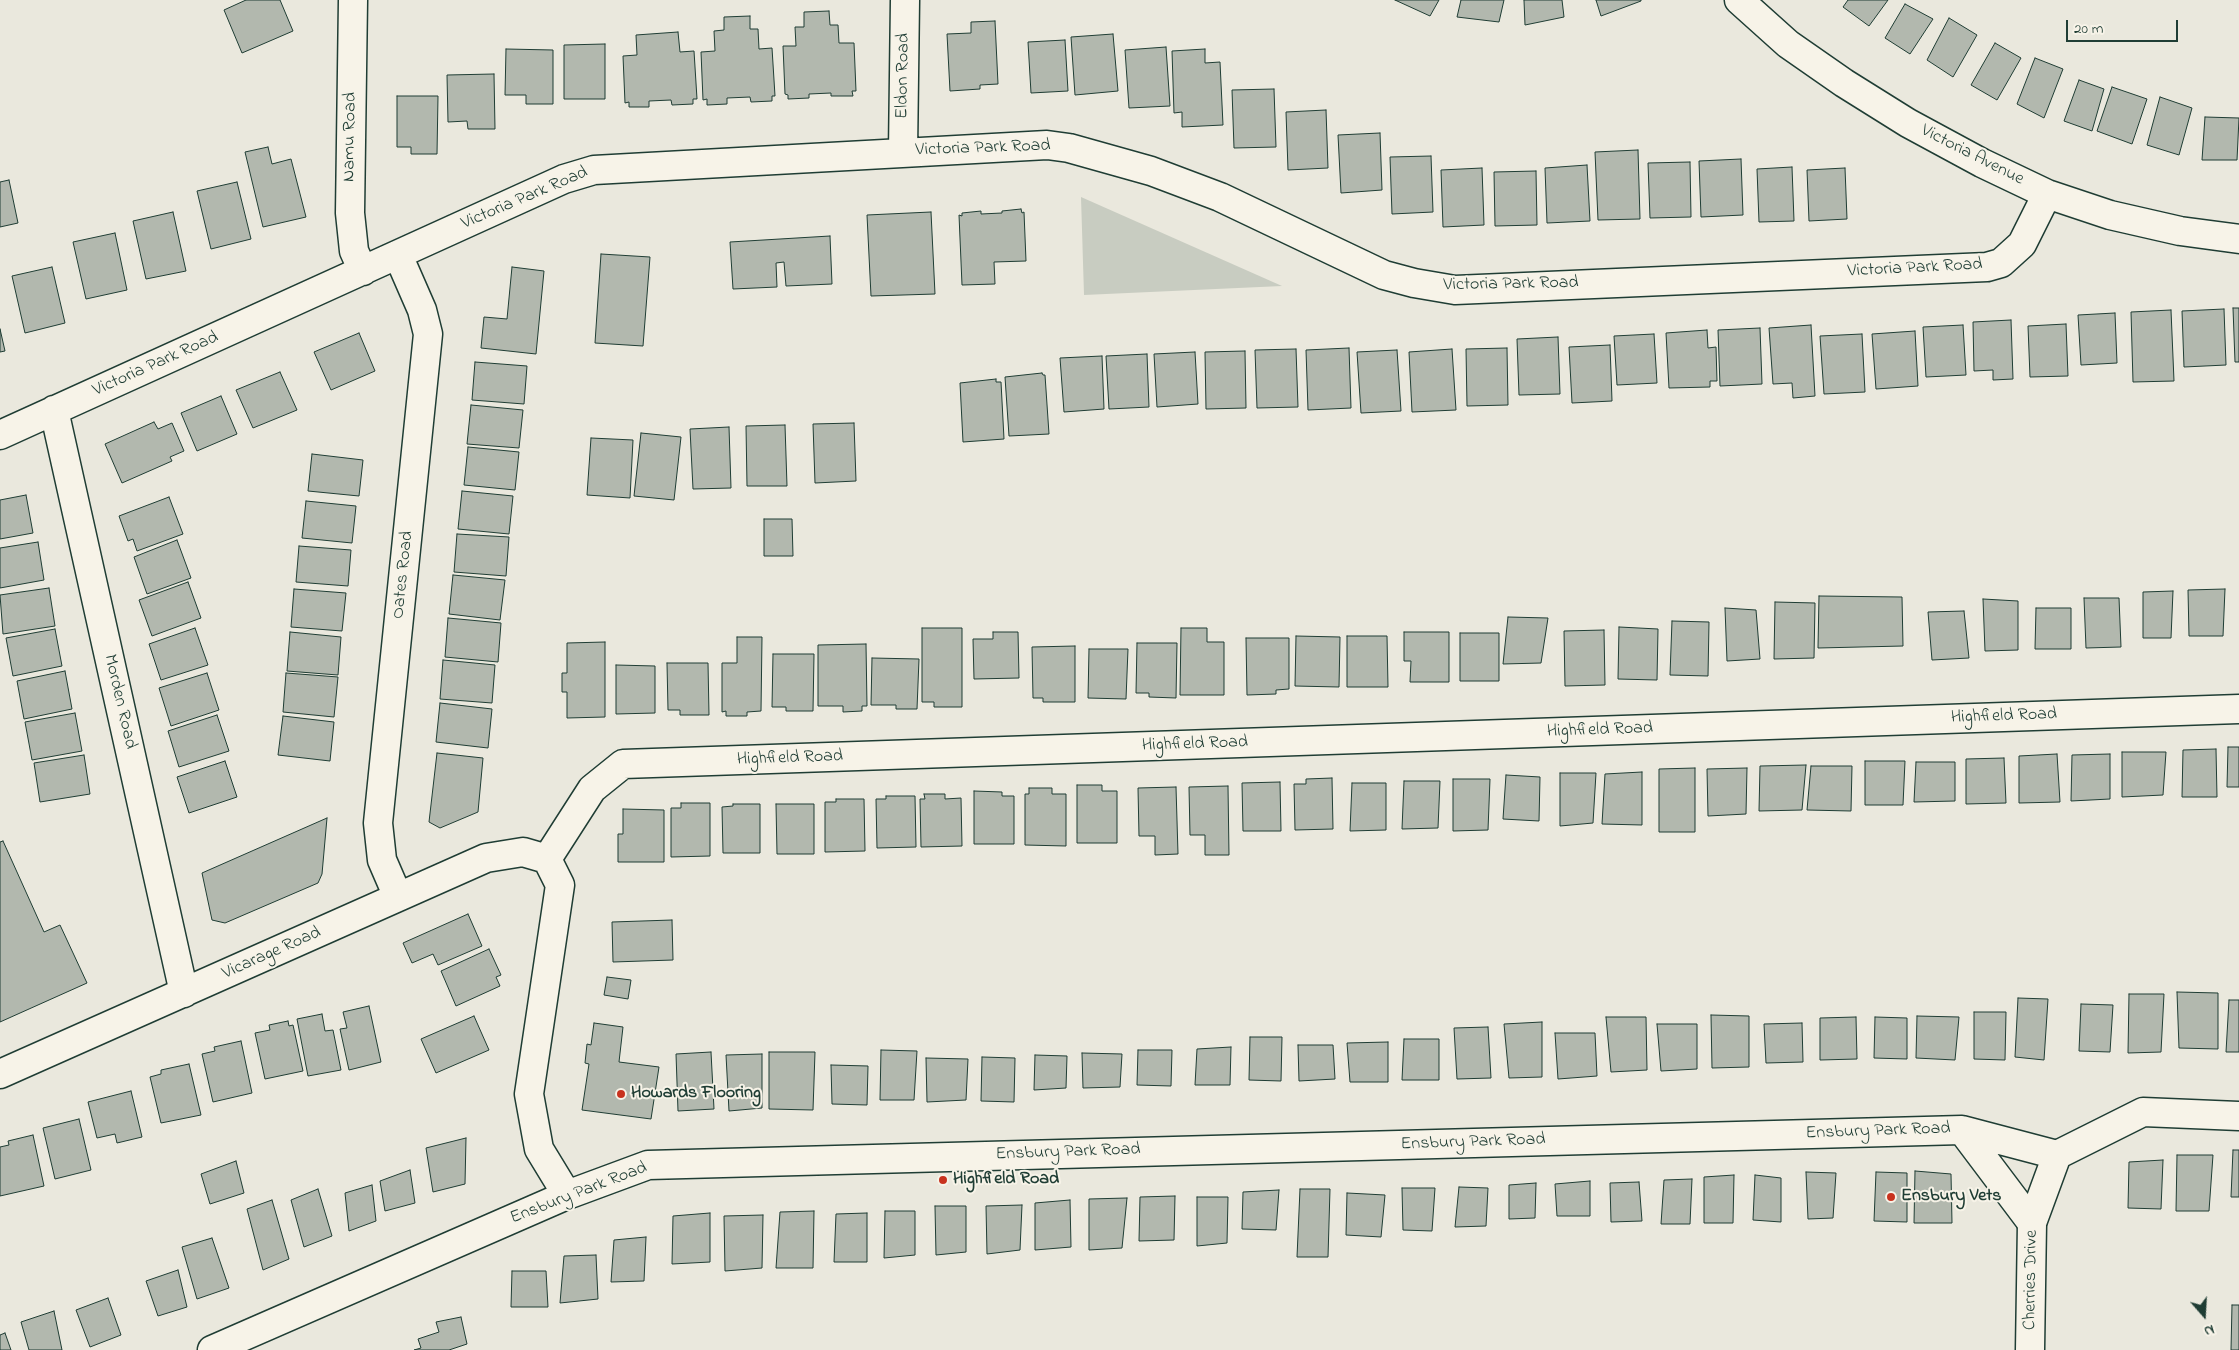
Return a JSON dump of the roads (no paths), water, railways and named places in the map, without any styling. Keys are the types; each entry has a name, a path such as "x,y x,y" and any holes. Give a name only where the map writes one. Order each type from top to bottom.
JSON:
{"street":[{"name":"Namu Road","path":"353,0 350,213 354,251 363,271"},
{"name":"Eldon Road","path":"903,152 905,0"},
{"name":"Victoria Avenue","path":"1739,0 1788,44 1844,83 1982,163 2047,194 2110,215 2180,231 2239,238"},
{"name":"Victoria Park Road","path":"0,435 564,179 594,170 1047,145 1095,154 1151,171 1220,197 1384,275 1414,283 1455,290 1987,267 2001,263 2022,244 2047,194"},
{"name":"Oates Road","path":"398,255 422,310 428,334 378,822 382,860 398,897"},
{"name":"Morden Road","path":"54,410 184,993"},
{"name":"Highfield Road","path":"547,859 592,789 623,764 2239,708"},
{"name":"Vicarage Road","path":"0,1074 486,858 523,852 547,859"},
{"path":"547,859 560,884 529,1094 539,1148 567,1195"},
{"path":"2057,1155 2143,1112 2239,1116"},
{"name":"Ensbury Park Road","path":"1962,1130 2032,1223"},
{"name":"Ensbury Park Road","path":"212,1350 567,1195 648,1165 1962,1130 2057,1155"},
{"name":"Cherries Drive","path":"2030,1350 2032,1223 2057,1155"}],"place":[{"name":"Howards Flooring","path":"621,1094"},
{"name":"Highfield Road","path":"943,1180"},
{"name":"Ensbury Vets","path":"1891,1197"}]}
